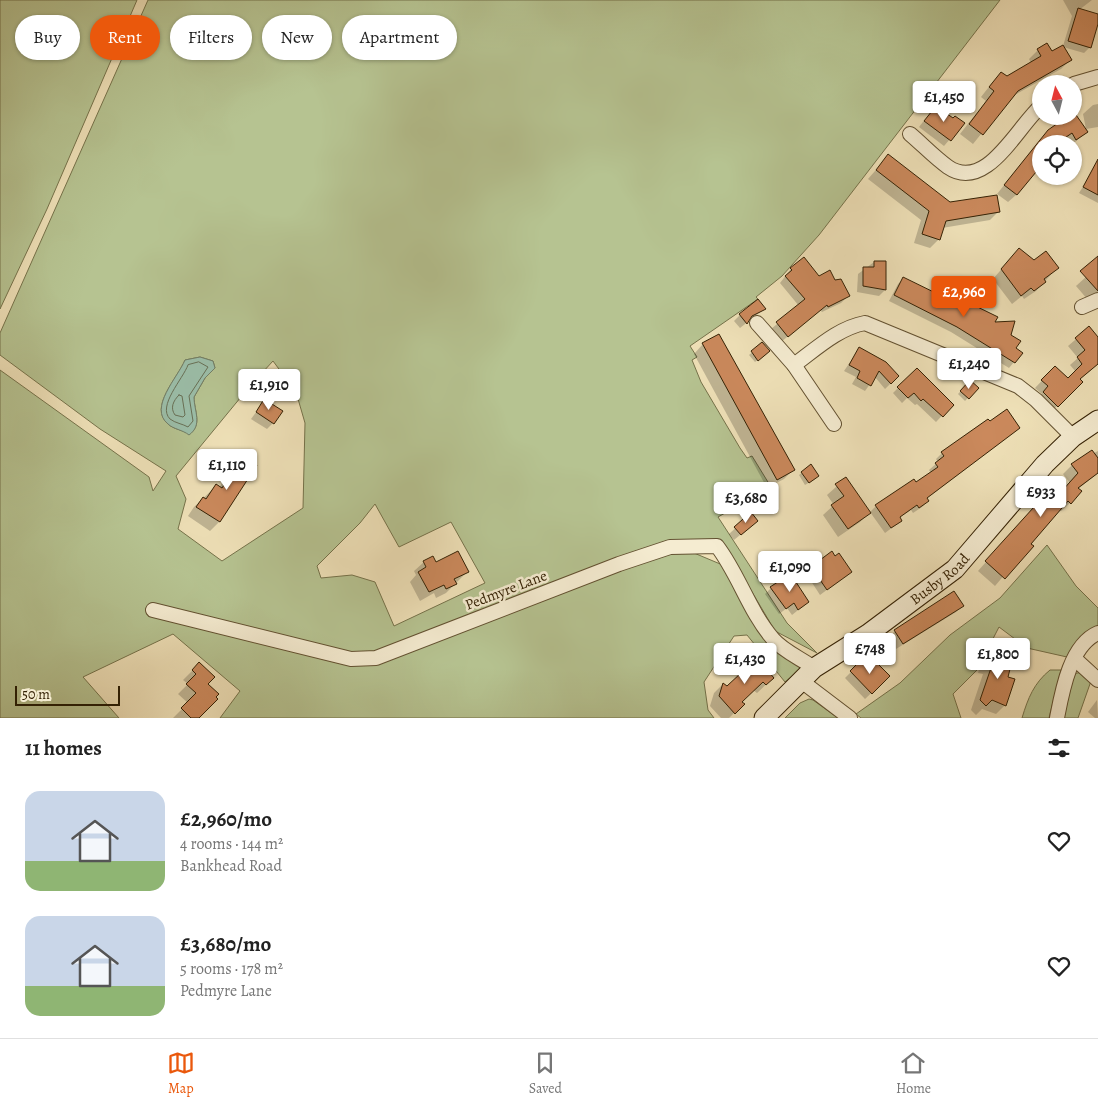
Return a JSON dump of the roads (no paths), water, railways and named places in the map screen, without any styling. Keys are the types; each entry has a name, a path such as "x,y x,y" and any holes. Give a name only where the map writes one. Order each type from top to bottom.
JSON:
{"main road":[{"name":"Busby Road","path":"764,718 814,668 868,634 955,569 1045,464 1073,437 1098,420"}],"street":[{"path":"1082,82 1098,78"},
{"path":"914,142 948,167 958,172 973,173 997,159 1019,129 1032,115"},
{"path":"1082,307 1098,300"},
{"path":"757,323 794,365 834,424"},
{"path":"794,365 839,332 851,326 865,323 1018,386 1036,400 1073,437"},
{"name":"Pedmyre Lane","path":"153,610 351,659 376,658 619,564 670,547 717,546 731,564 751,608 774,640 814,668"},
{"path":"1057,718 1064,680 1075,659 1092,636 1098,633"},
{"path":"1075,659 1098,680"},
{"path":"800,680 850,718"}],"water":[{"path":"200,357 213,361 215,368 205,378 194,397 197,422 196,427 189,435 168,424 161,410 166,392 185,360"}]}
